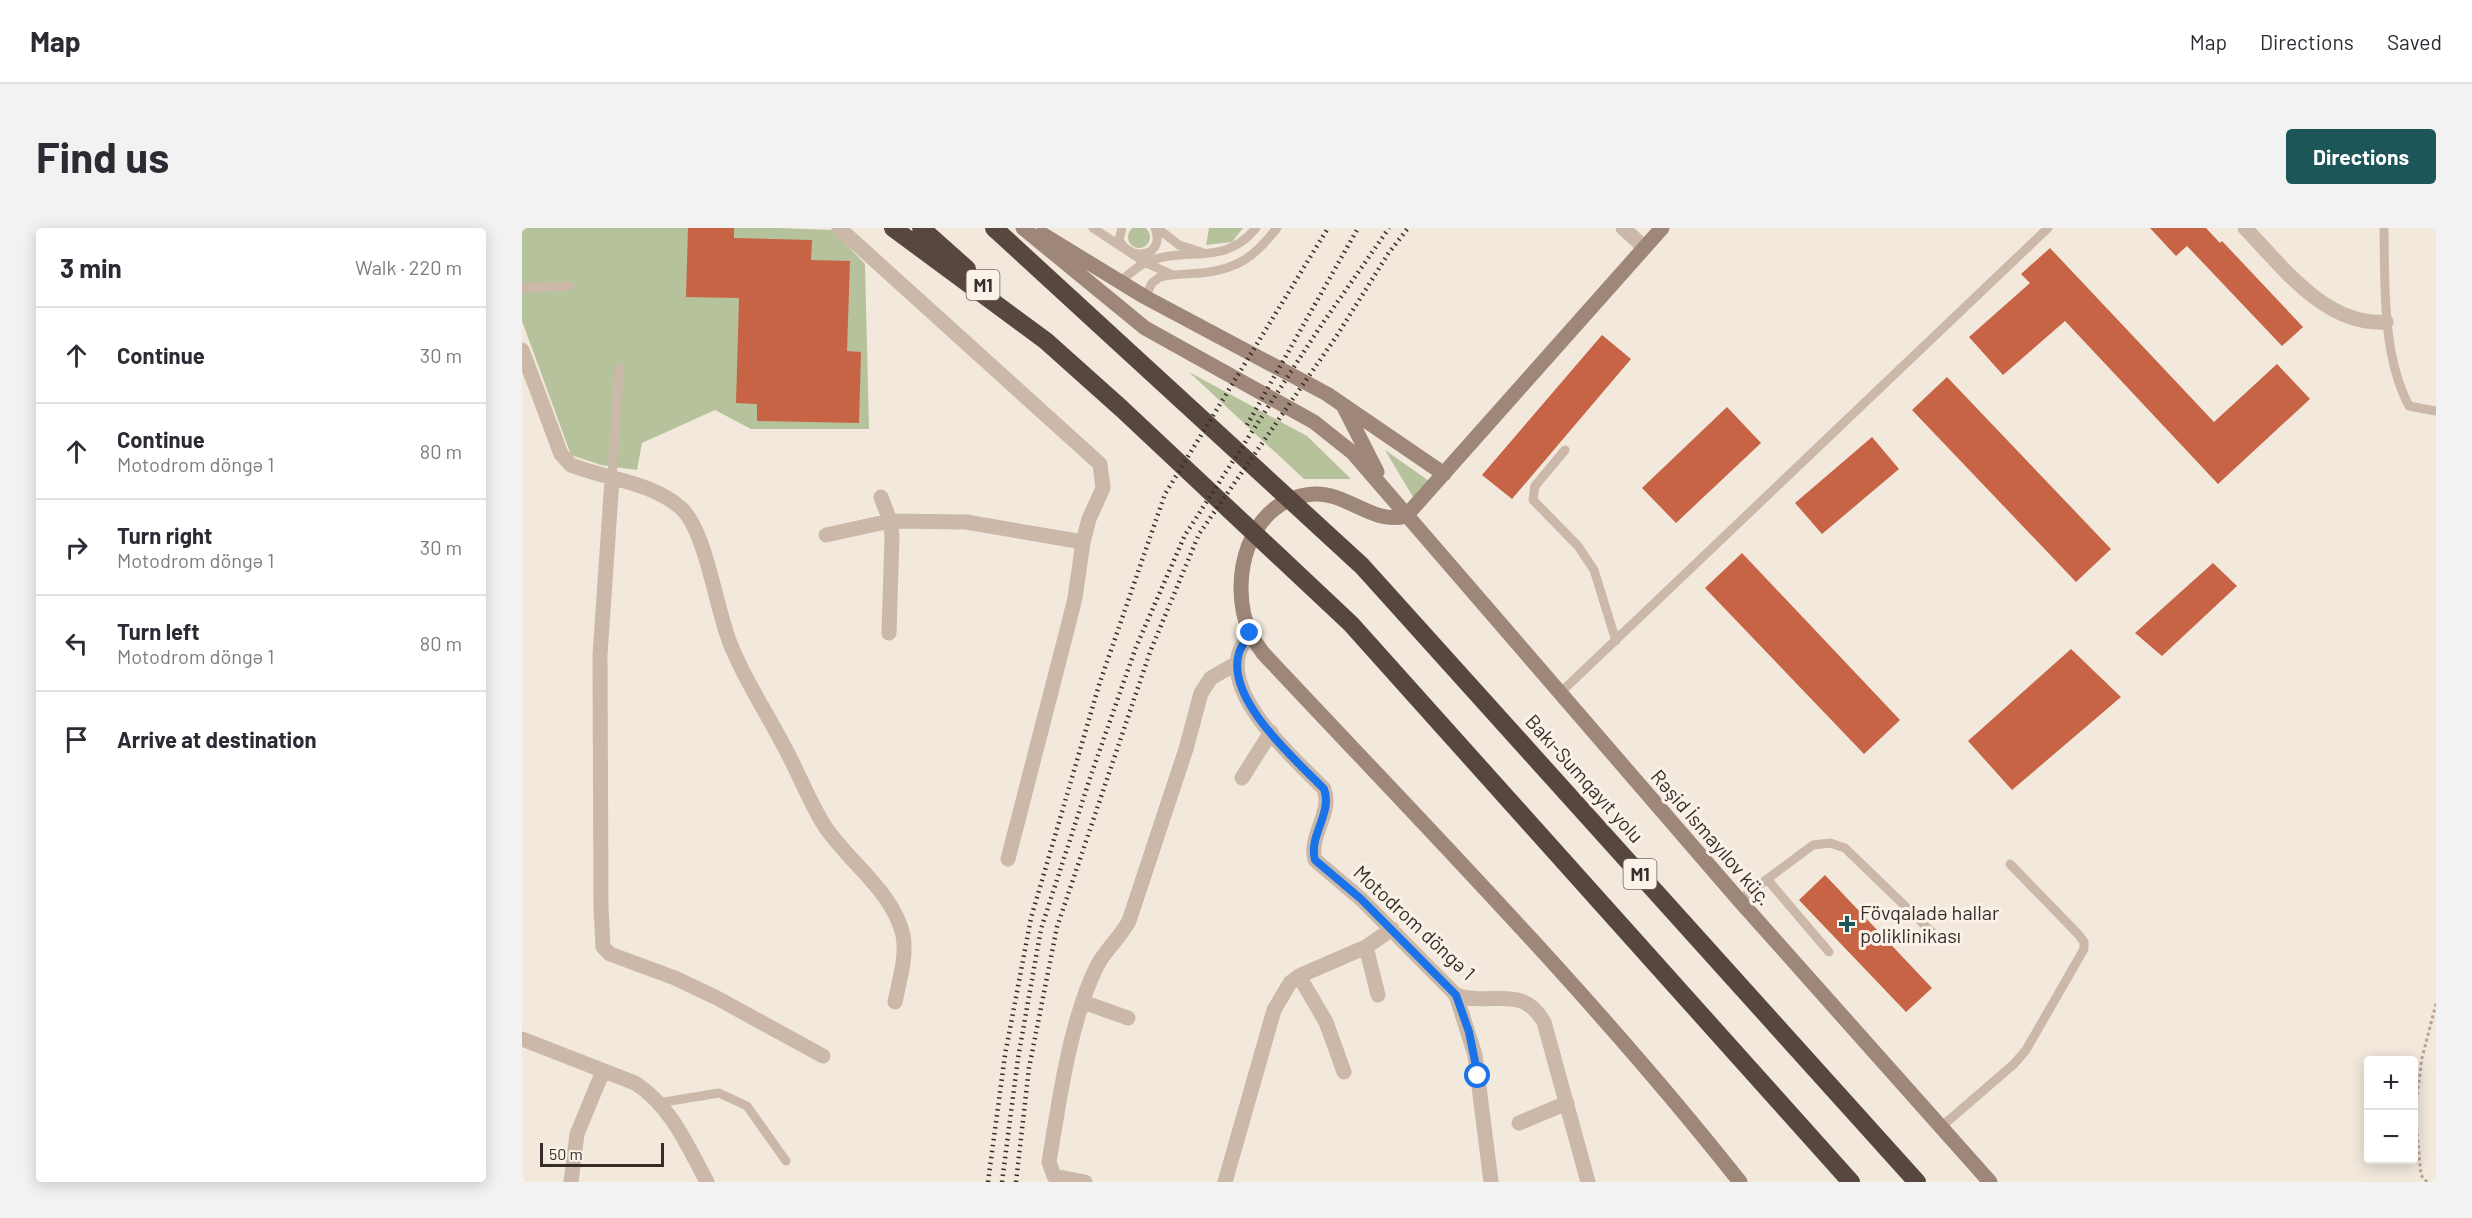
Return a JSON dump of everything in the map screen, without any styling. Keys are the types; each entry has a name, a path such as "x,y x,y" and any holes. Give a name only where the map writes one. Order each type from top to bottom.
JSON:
{"highway":[{"path":"893,228 1046,341"},
{"name":"M1","path":"921,228 1122,409 1351,624 1851,1182"},
{"name":"Bakı-Sumqayıt yolu","path":"994,228 1362,566 1917,1182"}],"street":[{"path":"839,228 1100,464 1103,488 1089,519 1083,542 1070,620 1008,859"},
{"path":"1023,228 1113,304 1170,344 1314,422 1353,453 1386,490"},
{"path":"1032,228 1145,297 1327,394 1444,474"},
{"path":"1623,228 1644,247"},
{"path":"1662,228 1406,516 1396,519 1386,518 1346,500 1313,494 1286,501 1273,510 1260,523 1250,539 1245,555 1244,611 1250,633 1263,653 1521,929 1631,1051 1740,1182"},
{"path":"2245,228 2303,288 2331,309 2353,319 2374,323 2386,322"},
{"path":"522,350 561,454 571,465 665,497 681,508 693,523 725,632 735,656 800,776 813,807 849,858 891,905 903,934 904,951 896,1002"},
{"path":"1343,405 1386,490"},
{"path":"612,479 600,655 603,947 610,954 675,978 717,998 823,1056"},
{"name":"Rəşid İsmayılov küç.","path":"1386,490 1559,694 1989,1182"},
{"path":"880,497 890,521 889,633"},
{"path":"825,535 890,521 984,524 1083,542"},
{"path":"1085,1182 1054,1176 1049,1162 1067,1064 1083,1002 1099,963 1121,937 1129,921 1186,749 1201,693 1211,678 1237,663 1239,652 1250,633"},
{"name":"Motodrom döngə 1","path":"1237,663 1237,673 1246,699 1271,732 1324,789 1327,798 1314,843 1315,860 1392,929 1456,995 1478,1000 1509,998 1536,1007 1545,1022 1588,1182"},
{"path":"1242,778 1271,732"},
{"path":"1225,1182 1274,1010 1290,983 1299,976 1366,947 1392,929"},
{"path":"1366,947 1378,995"},
{"path":"1299,976 1326,1022 1344,1072"},
{"path":"1456,995 1469,1032 1478,1076 1491,1182"},
{"path":"1083,1002 1128,1018"},
{"path":"522,1039 635,1083 650,1092 673,1120 707,1182"},
{"path":"571,1182 577,1134 603,1071"},
{"path":"1519,1123 1567,1103"}],"lane":[{"path":"1093,228 1146,263 1171,274"},
{"path":"1122,228 1119,240 1130,253 1138,255 1146,254 1153,249 1157,241 1156,228"},
{"path":"1156,228 1188,249 1215,254"},
{"path":"1119,282 1146,263 1165,258 1215,254 1241,243 1256,228"},
{"path":"1145,297 1152,283 1171,274 1203,273 1230,268 1257,252 1277,228"},
{"path":"1559,694 2048,228"},
{"path":"2384,228 2386,322 2403,395 2409,406 2436,411"},
{"path":"522,288 569,286"},
{"path":"612,479 619,368"},
{"path":"1565,450 1535,486 1533,500 1578,546 1594,570 1616,641"},
{"path":"1739,900 1813,845 1830,843 1845,848 1940,940"},
{"path":"1941,1127 2014,1064 2026,1050 2084,949 2084,942 2078,934 2010,864"},
{"path":"1767,879 1829,952"},
{"path":"658,1102 719,1093 747,1106 786,1161"}],"path":[{"path":"2427,1182 2421,1175 2415,1112 2422,1058 2436,1004"}],"green space":[{"path":"1139,226 1147,229 1150,237 1147,245 1139,248 1131,245 1128,237 1131,229"},
{"path":"522,228 832,230 865,264 869,429 751,429 715,410 642,443 637,470 601,465 571,455 522,321"},
{"path":"1209,228 1243,228 1232,242 1206,245"},
{"path":"1189,372 1307,436 1351,479 1304,479"},
{"path":"1385,450 1429,481 1413,497"}],"building":[{"path":"688,228 734,228 734,238 812,240 811,260 850,261 847,351 861,352 859,423 757,421 757,404 736,403 739,298 686,297"},
{"path":"2150,228 2206,228 2220,243 2222,241 2303,327 2282,346 2187,246 2176,256"},
{"path":"2050,248 2214,422 2277,364 2310,399 2218,484 2065,321 2003,375 1969,337 2030,283 2021,274"},
{"path":"1602,335 1631,359 1512,499 1482,475"},
{"path":"1947,377 2111,549 2076,582 1912,410"},
{"path":"1727,407 1761,443 1676,523 1642,488"},
{"path":"1872,437 1899,469 1822,534 1795,503"},
{"path":"1742,553 1900,720 1864,754 1705,588"},
{"path":"2213,563 2237,586 2162,656 2135,633"},
{"path":"2071,649 2121,697 2012,790 1968,741"},
{"name":"Fövqaladə hallar poliklinikası","path":"1825,875 1932,988 1906,1012 1799,900"}],"railway":[{"path":"988,1182 1005,1055 1031,918 1099,685 1165,494 1328,228"},
{"path":"1247,425 1358,228"},
{"path":"1002,1182 1018,1058 1041,929 1136,647 1185,535 1318,330 1389,228"},
{"path":"1016,1182 1029,1068 1057,927 1150,652 1199,534 1336,337 1388,254 1408,228"}],"place":[{"name":"Fövqaladə hallar poliklinikası","path":"1847,924"}],"route":[{"path":"1250,633 1239,652 1237,663 1237,673 1246,699 1271,732 1324,789 1327,798 1314,843 1315,860 1361,899 1456,995 1469,1032 1478,1076"}]}
